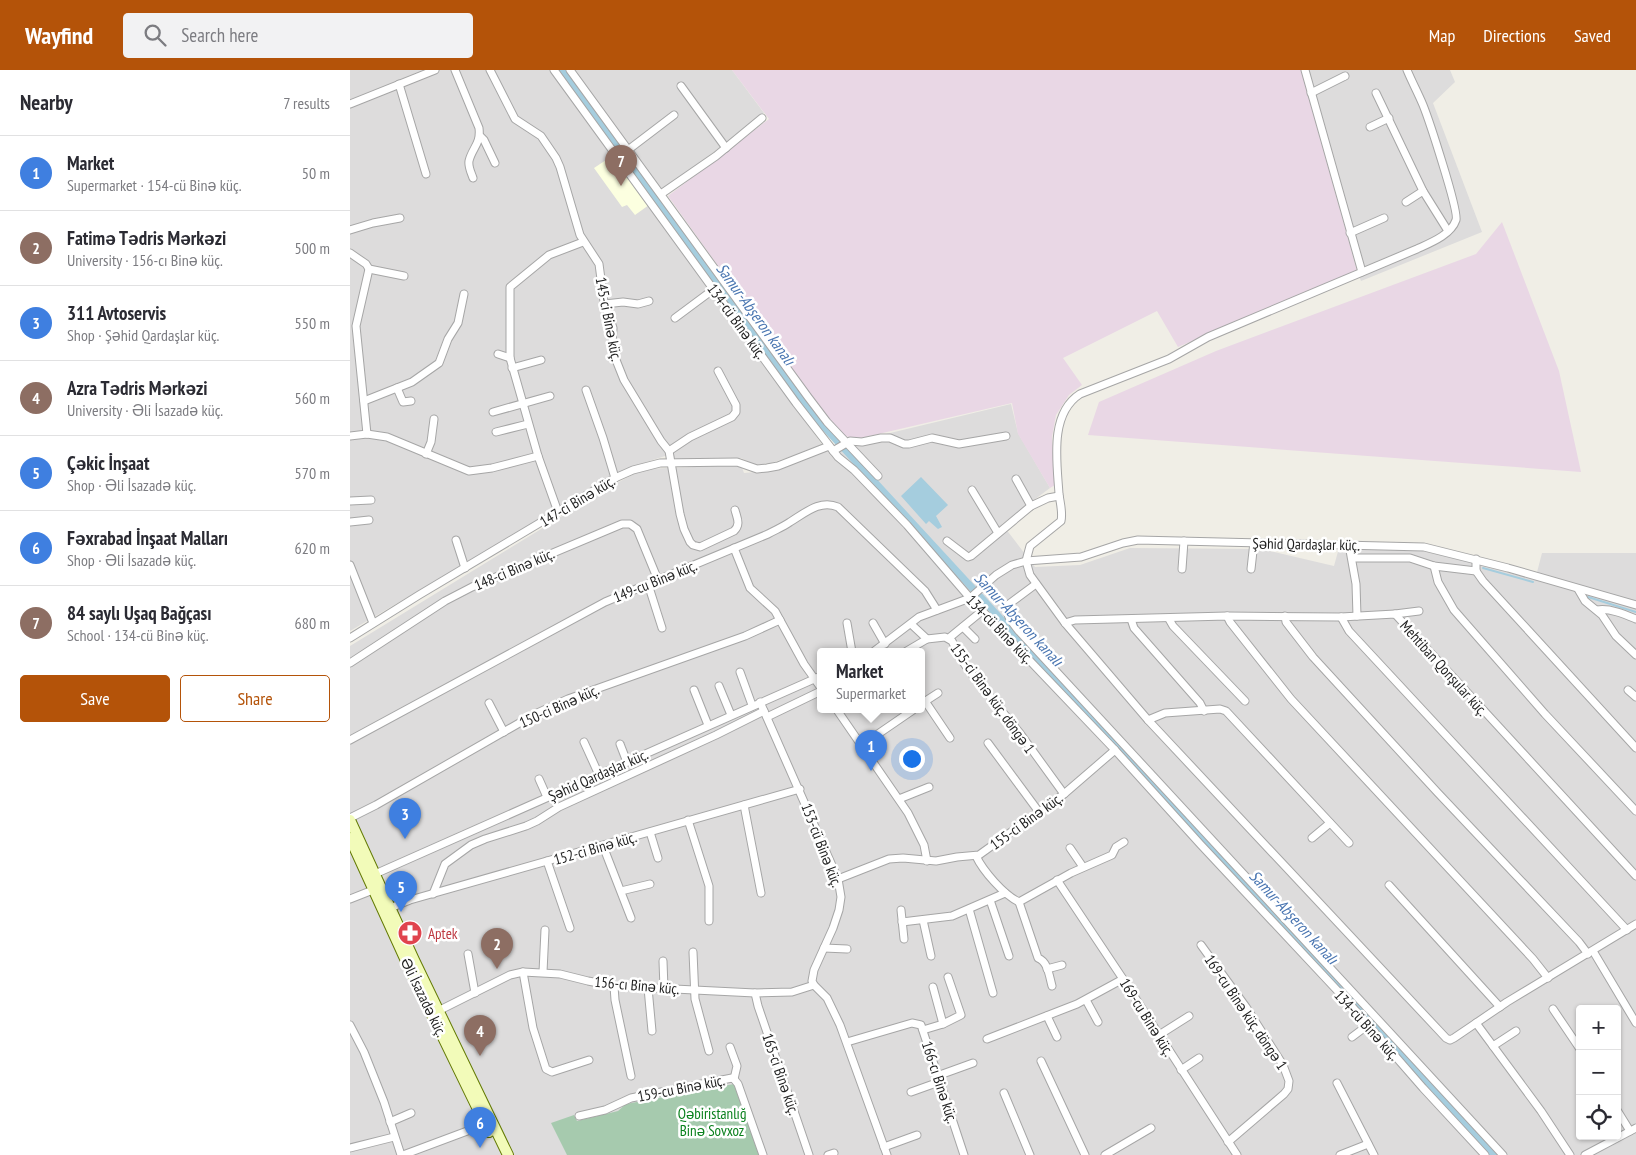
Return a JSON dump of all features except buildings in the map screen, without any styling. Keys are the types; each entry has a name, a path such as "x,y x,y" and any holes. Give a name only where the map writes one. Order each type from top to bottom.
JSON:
{"main road":[{"name":"Əli İsazadə küç.","path":"350,819 407,963 489,1123 508,1155"},
{"name":"Əli İsazadə küç.","path":"350,838 372,875"},
{"name":"Əli İsazadə küç.","path":"378,888 390,908 438,1010 489,1123 501,1155"}],"street":[{"path":"455,70 479,128 480,136 469,161 473,178"},
{"name":"145-ci Binə küç.","path":"490,70 515,119 541,136 556,158 583,242 590,249 599,264 605,304 613,328 612,345 619,368 624,380 669,451 684,530 692,545 700,547 734,531 738,527 735,510"},
{"name":"134-cü Binə küç.","path":"554,70 796,403 831,448 907,525 971,596 982,611 1115,750 1485,1155"},
{"path":"570,70 808,397 827,422 878,476"},
{"path":"1304,70 1362,272"},
{"path":"1407,70 1426,114 1454,203 1457,218 1448,231 1417,249 1208,337 1169,359 1073,398 1065,408 1058,430 1061,521 1030,546 1026,561 1030,575 1065,623 1148,720 1440,1034 1450,1040 1500,1007 1636,924"},
{"path":"350,104 431,71"},
{"path":"1311,93 1345,76"},
{"path":"399,84 426,174"},
{"path":"681,86 726,148"},
{"path":"1376,93 1423,191 1448,231"},
{"path":"628,150 674,115"},
{"path":"661,194 726,148 762,118"},
{"path":"1370,127 1389,118"},
{"path":"480,136 484,140 495,163"},
{"path":"1406,202 1423,191"},
{"path":"350,230 400,218"},
{"path":"1350,233 1384,218"},
{"path":"558,512 538,456 512,368 510,358 510,287 548,255 583,242"},
{"path":"350,253 366,264 369,269 356,326 367,434"},
{"path":"369,269 404,276"},
{"path":"675,318 714,289"},
{"path":"364,401 412,382 439,363 448,339 458,323 464,294"},
{"path":"605,304 623,302 638,304 649,301"},
{"path":"498,354 510,358"},
{"path":"512,368 541,360"},
{"path":"669,451 690,437 732,417 736,412 736,405 718,371"},
{"path":"398,388 403,402 411,401"},
{"path":"586,390 615,478"},
{"path":"493,412 550,396"},
{"path":"426,454 434,419"},
{"path":"496,432 528,424"},
{"path":"350,436 367,434 388,437 469,471 486,470 538,456"},
{"path":"847,442 886,438 909,444 932,438 965,444 1006,436"},
{"name":"147-ci Binə küç.","path":"350,638 615,478 648,466 671,463 737,462 757,469 767,468 847,442"},
{"path":"1016,479 1030,506"},
{"path":"972,490 998,533"},
{"path":"947,541 968,557 971,556 1030,506 1048,498 1059,496"},
{"path":"350,501 371,500"},
{"name":"149-cu Binə küç.","path":"350,740 605,602 778,529 813,508 832,504 838,507 924,591 938,610"},
{"path":"350,522 369,520"},
{"name":"148-ci Binə küç.","path":"350,663 445,601 472,586 622,524 630,524 637,529 658,580"},
{"path":"456,540 464,568"},
{"name":"Şəhid Qardaşlar küç.","path":"971,596 1004,569 1026,561 1081,557 1131,541 1184,541 1424,547 1476,559 1636,605"},
{"path":"1182,569 1184,541"},
{"path":"1251,569 1254,542"},
{"path":"1349,545 1356,584 1357,616"},
{"path":"734,548 750,588 771,606 817,676"},
{"path":"1352,558 1410,558 1434,566 1476,570"},
{"path":"1476,559 1476,570 1489,588 1636,748"},
{"path":"350,565 373,623"},
{"path":"1434,566 1438,582 1454,610 1545,714 1636,811"},
{"path":"648,584 662,628"},
{"path":"1036,584 1009,604 1007,611 1009,617 1018,630 1503,1155"},
{"path":"1578,589 1585,601 1597,610 1616,636 1636,655"},
{"path":"879,648 923,615 971,596"},
{"path":"1597,610 1609,610 1636,619"},
{"path":"950,638 982,611"},
{"path":"1394,614 1419,611"},
{"name":"Mehtiban Qonşular küç.","path":"1065,623 1076,620 1228,616 1341,617 1394,614 1636,876"},
{"path":"1228,616 1230,622 1291,699 1533,959 1548,978"},
{"path":"1285,616 1289,626 1312,657 1438,794 1590,953 1636,1023"},
{"path":"1341,617 1349,632 1627,930"},
{"path":"1170,619 1173,626 1245,701"},
{"name":"150-ci Binə küç.","path":"350,819 504,732 568,699 744,636 780,620"},
{"path":"1131,620 1134,628 1200,703 1204,711"},
{"path":"847,623 851,648"},
{"path":"873,623 885,644"},
{"path":"911,624 926,639 911,648"},
{"path":"963,626 975,639"},
{"name":"155-ci Binə küç. döngə 1","path":"926,639 950,638 970,672 1019,732 1064,794"},
{"path":"740,672 752,706"},
{"name":"Şəhid Qardaşlar küç.","path":"372,875 730,715 817,678"},
{"path":"719,686 730,715"},
{"path":"694,690 708,725"},
{"path":"1628,690 1636,697"},
{"path":"433,894 446,864 471,845 537,821 559,807 817,691"},
{"path":"925,702 938,693"},
{"name":"153-cü Binə küç.","path":"760,702 800,789 838,879 841,897 839,910 814,970 812,976 814,985"},
{"path":"489,703 504,732"},
{"path":"925,706 950,738"},
{"path":"1148,720 1165,713 1220,709 1226,711 1349,843"},
{"path":"839,713 899,799 919,833 924,845 927,861"},
{"path":"862,745 909,713"},
{"path":"584,742 599,775"},
{"path":"988,743 1039,812"},
{"path":"620,744 627,762"},
{"name":"155-ci Binə küç.","path":"838,879 889,859 903,858 927,861 976,856 984,853 1064,794 1115,750"},
{"path":"538,779 547,797"},
{"path":"899,799 929,787"},
{"name":"152-ci Binə küç.","path":"390,908 800,789"},
{"path":"744,804 761,892"},
{"path":"688,820 709,886 709,921"},
{"path":"1312,838 1330,823"},
{"path":"650,832 658,858"},
{"path":"1200,845 1210,837"},
{"path":"1019,902 1057,880 1112,855 1116,847 1124,842"},
{"path":"603,846 631,918"},
{"path":"1070,848 1083,867"},
{"path":"976,856 1005,893 1019,902 1038,958 1044,961 1052,986"},
{"path":"547,861 570,928"},
{"name":"169-cu Binə küç.","path":"1057,880 1124,979 1237,1155"},
{"path":"621,891 650,884"},
{"path":"1390,885 1500,1007"},
{"path":"350,900 378,888"},
{"path":"902,922 945,918 1005,893"},
{"path":"990,900 1009,956"},
{"path":"969,909 992,993"},
{"path":"901,910 904,940"},
{"path":"923,920 931,956"},
{"path":"543,972 545,930"},
{"name":"169-cu Binə küç. döngə 1","path":"1201,945 1283,1065 1289,1081 1288,1090 1284,1094 1228,1142"},
{"path":"824,948 847,949"},
{"path":"692,952 694,990 699,1018 709,1051"},
{"path":"468,954 475,993"},
{"path":"663,961 664,988"},
{"path":"1047,969 1062,965"},
{"path":"523,972 533,1028 546,1070 552,1072 589,1060"},
{"name":"156-cı Binə küç.","path":"438,1010 510,975 523,972 543,972 614,986 755,993 792,992 814,985"},
{"path":"923,1030 943,1024 961,1015 948,977"},
{"path":"987,1039 1086,1000 1124,979"},
{"path":"814,985 827,998 847,1042 887,1155"},
{"path":"614,986 631,1076"},
{"path":"933,987 943,1024"},
{"path":"648,988 652,1031"},
{"name":"165-ci Binə küç.","path":"755,993 810,1155"},
{"path":"1086,1000 1098,1022"},
{"path":"1553,1009 1576,1044"},
{"path":"1047,1016 1057,1037"},
{"path":"1159,1035 1189,1016"},
{"name":"166-cı Binə küç.","path":"847,1042 912,1023 918,1023 923,1030 964,1155"},
{"path":"1476,1023 1541,1111 1570,1155"},
{"path":"350,1025 371,1068 402,1155 459,1136 489,1123"},
{"path":"1352,1036 1368,1025"},
{"path":"1493,1046 1516,1031"},
{"path":"730,1047 737,1066 734,1078"},
{"path":"1181,1070 1199,1058"},
{"path":"1041,1061 1085,1155"},
{"path":"911,1092 973,1063"},
{"name":"159-cu Binə küç.","path":"579,1116 606,1110 631,1098 734,1078 738,1084 763,1155"},
{"path":"1337,1083 1374,1155"},
{"path":"1004,1093 1030,1155"},
{"path":"390,1122 411,1113"},
{"path":"1585,1155 1633,1130 1621,1115"},
{"path":"1105,1155 1151,1128"},
{"path":"884,1147 917,1135"},
{"path":"350,1148 394,1137"},
{"path":"1340,1155 1368,1144"}],"shaded area":[{"path":"350,70 732,70 764,113 706,158 647,200 823,446 771,463 755,465 741,458 681,460 665,456 625,469 350,631"},
{"path":"732,70 1301,70 1357,271 1178,347 1157,311 1063,358 1082,385 1069,395 1056,415 1052,437 1055,485 1050,488 1018,434 1012,403 861,438 850,438 841,433 822,411 668,196 769,119"},
{"path":"1301,70 1450,70 1455,82 1433,103 1482,232 1361,281"},
{"path":"612,156 649,205 635,215 627,205 622,207 594,168"},
{"path":"1502,222 1559,371 1581,472 1088,435 1099,402 1216,351 1476,254"},
{"path":"1011,404 1018,433 1050,488 1002,524 1035,567 1080,565 1130,548 1261,549 1334,566 1339,548 1388,548 1423,551 1535,580 1542,553 1636,553 1636,1155 350,1155 350,646 613,485 644,469 741,465 744,473 766,471 788,465 850,440 861,440"}],"green space":[{"name":"Qəbiristanlığ Binə Sovxoz","path":"734,1084 760,1155 567,1155 551,1123 574,1115 577,1121 618,1111 626,1104"}],"water":[{"path":"921,477 948,505 936,516 942,527 938,529 929,521 926,524 901,496"}],"waterway":[{"name":"Samur-Abşeron kanalı","path":"562,70 814,416 1494,1155"},
{"path":"1483,568 1533,582"},
{"path":"1588,597 1636,612"}],"place":[{"name":"84 saylı Uşaq Bağçası","path":"621,186"},
{"name":"Market","path":"871,771"},
{"name":"311 Avtoservis","path":"405,839"},
{"name":"Çəkic İnşaat","path":"401,912"},
{"name":"Aptek","path":"410,933"},
{"name":"Fatimə Tədris Mərkəzi","path":"497,969"},
{"name":"Azra Tədris Mərkəzi","path":"480,1056"},
{"name":"Fəxrabad İnşaat Malları","path":"480,1148"}]}
